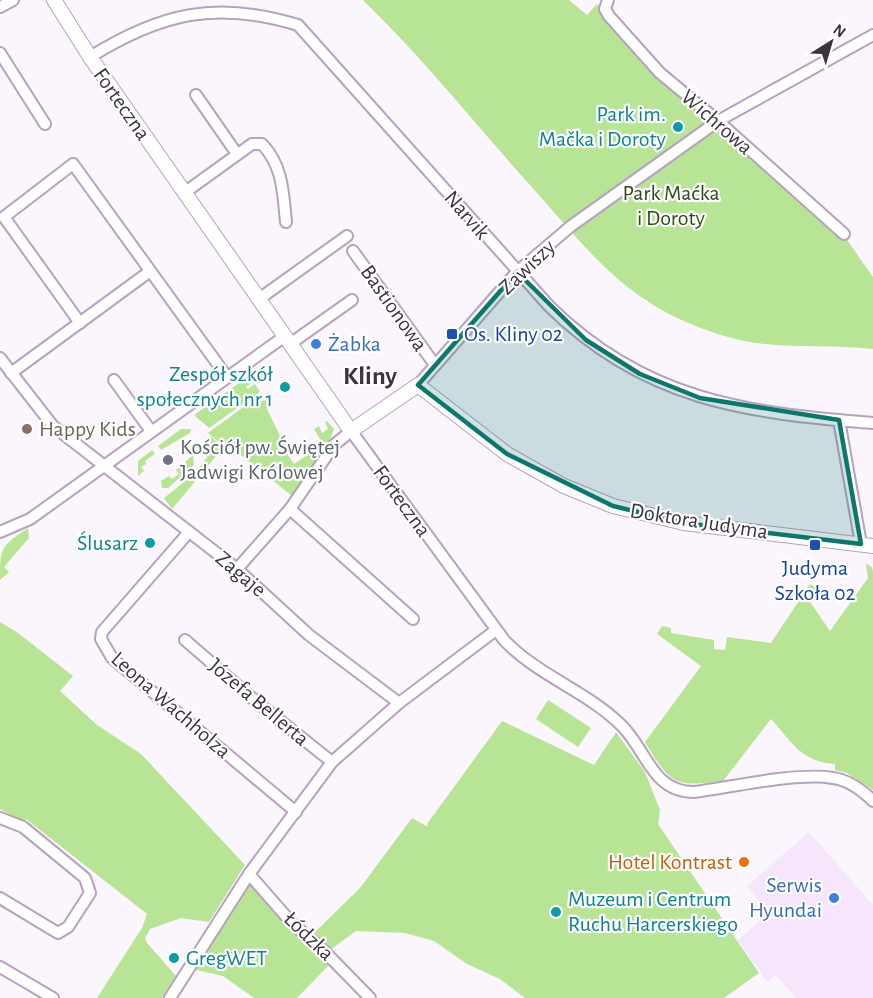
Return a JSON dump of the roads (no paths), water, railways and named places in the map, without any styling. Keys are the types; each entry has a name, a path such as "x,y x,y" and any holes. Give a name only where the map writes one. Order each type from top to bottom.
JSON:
{"street":[{"path":"0,7 13,0"},
{"name":"Forteczna","path":"54,0 90,57 351,431 496,630 522,656 623,727 654,773 673,789 694,792 821,777 846,782 873,801"},
{"name":"Wichrowa","path":"608,0 605,9 609,16 645,58 844,234"},
{"name":"Narvik","path":"90,57 158,21 206,7 242,8 298,25 517,272 556,314 586,340 640,374 672,389 710,400 873,423"},
{"name":"Zawiszy","path":"351,431 418,385 517,272 571,226 718,121 873,35"},
{"path":"0,53 45,124"},
{"path":"196,94 237,154"},
{"path":"184,193 252,144 262,144 273,156 281,174 286,222"},
{"path":"80,323 4,217 73,164 227,377"},
{"path":"259,299 347,236"},
{"name":"Bastionowa","path":"354,251 435,365"},
{"path":"11,374 149,272"},
{"path":"0,532 25,522 227,377 352,300"},
{"name":"Zagaje","path":"0,358 46,419 237,569 309,635 399,703"},
{"path":"114,380 151,431"},
{"name":"Doktora Judyma","path":"418,385 507,454 564,486 604,503 646,516 684,523 867,545"},
{"path":"839,420 867,545"},
{"path":"237,569 290,509 334,445 351,431"},
{"path":"290,509 413,619"},
{"name":"Leona Wachholza","path":"189,532 102,632 101,639 112,658 296,812"},
{"path":"170,998 249,874 332,762 399,703 496,630"},
{"name":"Józefa Bellerta","path":"185,640 259,704 332,762"},
{"path":"0,819 23,827 85,878 90,893 68,927 58,933 0,898"},
{"name":"Łódzka","path":"249,874 291,922 326,953 370,998"},
{"path":"0,967 52,998"}],"place":[{"name":"Park im. Mačka i Doroty","path":"678,127"},
{"name":"Os. Kliny 02","path":"452,334"},
{"name":"Żabka","path":"316,344"},
{"name":"Zespół szkół społecznych nr 1","path":"285,387"},
{"name":"Happy Kids","path":"27,429"},
{"name":"Kościół pw. Świętej Jadwigi Królowej","path":"168,460"},
{"name":"Ślusarz","path":"150,543"},
{"name":"Judyma Szkoła 02","path":"815,545"},
{"name":"Hotel Kontrast","path":"744,862"},
{"name":"Serwis Hyundai","path":"834,898"},
{"name":"Muzeum i Centrum Ruchu Harcerskiego","path":"556,912"},
{"name":"GregWET","path":"174,958"}],"district":[{"name":"Kliny","path":"370,376"}],"park label":[{"name":"Park Maćka i Doroty","path":"671,206"}]}
